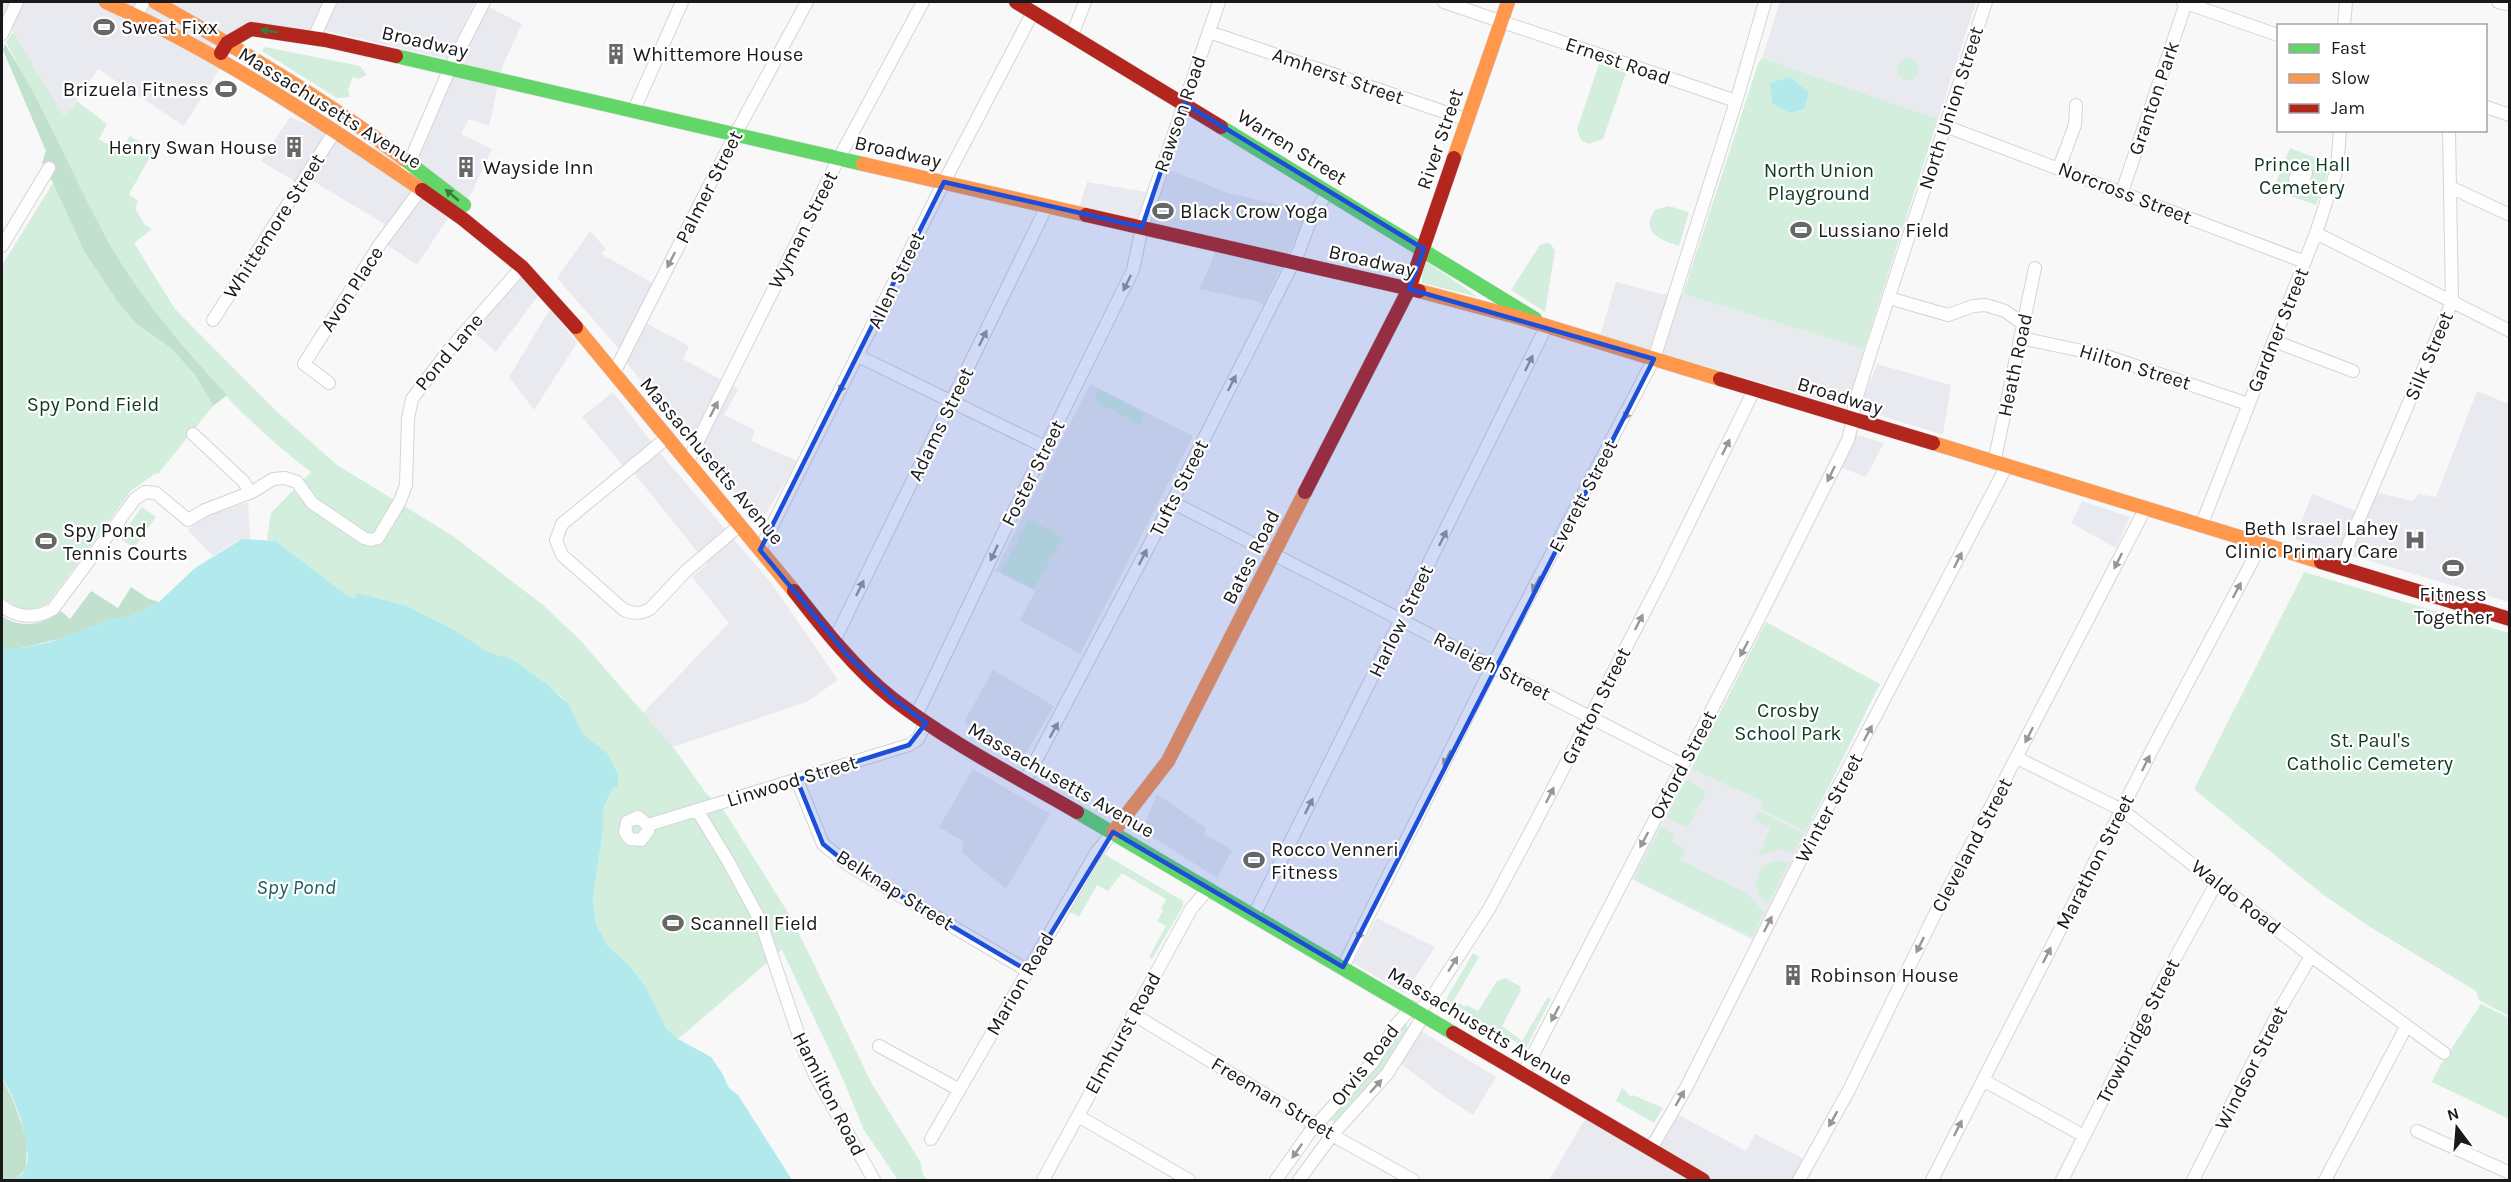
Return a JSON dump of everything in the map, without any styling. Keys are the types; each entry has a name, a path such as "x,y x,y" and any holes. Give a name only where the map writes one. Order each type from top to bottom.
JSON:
{"main road":[{"name":"Massachusetts Avenue","path":"106,2 140,8 217,60 335,131 421,189 484,235 522,267"},
{"name":"Massachusetts Avenue","path":"154,2 227,43 410,162 489,227 668,437 834,641 875,684 921,719 1651,1149 1682,1175 1703,1180"},
{"name":"Warren Street","path":"1016,2 1424,249 1546,327"},
{"name":"River Street","path":"1408,289 1424,249 1508,2"},
{"name":"Broadway","path":"227,43 251,29 314,38 1408,289 1654,359 2510,619"},
{"path":"217,60 227,43"},
{"name":"Bates Road","path":"1113,832 1168,761 1408,289"}],"street":[{"path":"2,34 17,2"},
{"path":"314,38 330,2"},
{"path":"403,177 450,68 484,2"},
{"path":"634,110 682,2"},
{"name":"Palmer Street","path":"614,373 736,133 807,2"},
{"name":"Wyman Street","path":"687,461 839,158 923,2"},
{"path":"1071,35 1084,2"},
{"name":"Rawson Road","path":"1142,227 1219,2"},
{"name":"Ernest Road","path":"1444,2 1736,100"},
{"name":"Everett Street","path":"1343,967 1493,665 1654,359 1765,2"},
{"name":"North Union Street","path":"1854,420 1854,406 1986,2"},
{"path":"2184,2 2277,35"},
{"name":"Granton Park","path":"2122,192 2184,2"},
{"path":"2344,24 2346,2"},
{"path":"2498,2 2510,5"},
{"name":"Allen Street","path":"760,550 944,182 1033,12"},
{"name":"Amherst Street","path":"1209,32 1468,120"},
{"path":"2059,168 2075,125 2076,105"},
{"path":"2487,107 2510,115"},
{"name":"Norcross Street","path":"1945,126 2305,262"},
{"name":"Whittemore Street","path":"213,320 335,131"},
{"name":"Gardner Street","path":"2201,526 2316,233 2337,169 2340,132"},
{"name":"Silk Street","path":"2338,568 2452,302 2449,132"},
{"path":"2,246 49,168"},
{"path":"2303,182 2302,184 2329,194"},
{"path":"2450,187 2510,215"},
{"name":"Avon Place","path":"329,383 304,364 380,244 421,189"},
{"name":"Tufts Street","path":"1025,781 1172,502 1327,192"},
{"name":"Adams Street","path":"834,641 1047,206"},
{"name":"Foster Street","path":"921,719 1133,270 1142,227"},
{"path":"2316,233 2510,331"},
{"name":"Pond Lane","path":"2,606 16,614 27,616 42,614 52,609 135,499 145,492 159,495 188,520 205,510 250,493 273,479 290,478 303,487 312,503 364,538 371,540 378,538 400,501 406,485 408,418 412,399 449,350 522,267"},
{"name":"Heath Road","path":"2000,465 2035,268"},
{"path":"1889,298 1948,315 1973,306 1986,305 2005,311 2024,324"},
{"name":"Harlow Street","path":"1254,915 1546,327"},
{"name":"Hilton Street","path":"2021,338 2100,354 2248,404"},
{"path":"2274,341 2353,371"},
{"path":"858,356 1047,448"},
{"name":"Grafton Street","path":"1418,1011 1432,997 1489,909 1662,578 1754,390"},
{"name":"Oxford Street","path":"1523,1074 1756,624 1838,461 1854,420"},
{"path":"194,434 244,482 250,493"},
{"path":"668,437 562,524 556,540 562,555 624,610 634,614 642,613 650,609 701,557 740,525"},
{"name":"Winter Street","path":"1651,1149 1686,1088 2000,465"},
{"name":"Raleigh Street","path":"1172,502 1493,665 1683,765"},
{"name":"Cleveland Street","path":"1799,1180 1849,1090 1933,918 2145,509"},
{"name":"Marathon Street","path":"1932,1180 2261,544"},
{"name":"Linwood Street","path":"648,825 909,745 918,739 921,719"},
{"name":"Waldo Road","path":"2017,758 2122,810 2406,1027 2444,1053"},
{"name":"Belknap Street","path":"797,780 823,844 850,866 1028,971"},
{"name":"Hamilton Road","path":"697,810 760,920 807,1058 874,1180"},
{"name":"Marion Road","path":"931,1138 1096,853 1113,832"},
{"name":"Trowbridge Street","path":"2062,1180 2161,984 2217,882"},
{"name":"Elmhurst Road","path":"1049,1178 1078,1116 1133,1014 1191,909 1209,888"},
{"name":"Windsor Street","path":"2193,1180 2280,1009 2312,956"},
{"name":"Orvis Road","path":"1276,1180 1317,1125 1373,1062 1396,1025 1418,1011"},
{"name":"Orvis Road","path":"1299,1180 1332,1135 1387,1074 1418,1011"},
{"name":"Freeman Street","path":"1133,1014 1332,1135 1413,1180"},
{"path":"2325,1180 2406,1027"},
{"path":"879,1046 958,1089"},
{"path":"1983,1080 2084,1136"},
{"path":"1078,1116 1189,1180"},
{"path":"2417,1131 2510,1173 2506,1180"}],"highlighted area":[{"path":"1184,103 1424,249 1409,289 1654,359 1343,967 1113,832 1028,971 850,866 823,844 797,780 909,745 926,723 892,698 847,655 760,550 944,182 1142,227"}],"shaded area":[{"path":"2,2 326,2 314,36 249,22 184,126 98,69 64,118 13,32 4,20 2,23"},
{"path":"331,2 475,2 447,59 318,29"},
{"path":"1780,2 1976,2 1938,119 1762,58"},
{"path":"489,7 522,24 502,67 489,126 469,119 461,134 492,149 471,194 448,218 417,265 378,239 385,224 309,179 304,187 261,161 290,117 335,136 417,162 461,59"},
{"path":"1155,171 1172,171 1228,193 1275,204 1306,218 1263,305 1257,301 1199,289 1211,264 1218,240 1079,208 1087,182 1146,192"},
{"path":"590,231 606,249 601,254 656,285 621,351 557,278"},
{"path":"512,268 538,296 496,352 465,325"},
{"path":"1616,282 1662,294 1683,294 1864,349 1848,402 1841,406 1600,335"},
{"path":"550,309 577,343 534,410 509,377"},
{"path":"644,322 689,346 683,359 738,389 724,415 755,430 751,441 798,461 760,523 624,360"},
{"path":"1877,364 1951,385 1943,435 1859,409"},
{"path":"1090,384 1193,436 1080,654 1020,620 1035,591 995,571"},
{"path":"2477,391 2509,404 2509,602 2295,539 2312,494 2366,515 2375,492 2413,501 2418,494 2436,497"},
{"path":"613,392 660,453 772,584 838,680 808,701 673,747 643,713 729,623 692,577 707,564 634,473 624,467 582,417"},
{"path":"1847,432 1884,443 1866,477 1829,463"},
{"path":"2082,501 2130,517 2116,548 2071,523"},
{"path":"248,502 250,539 237,541 213,556 188,530 202,517"},
{"path":"993,670 1054,706 1023,758 964,722"},
{"path":"973,769 1050,814 1006,889 961,852 964,842 939,827"},
{"path":"1691,769 1763,801 1760,809 1806,832 1753,940 1631,879"},
{"path":"1157,794 1206,828 1204,834 1232,850 1217,878 1142,830"},
{"path":"1377,918 1435,947 1405,993 1353,963"},
{"path":"1421,1031 1496,1077 1473,1115 1401,1064"},
{"path":"1666,1108 1746,1151 1755,1134 1806,1160 1795,1180 1549,1180 1587,1116 1642,1149"}],"green space":[{"path":"13,32 64,117 77,101 107,124 99,139 120,151 130,136 154,150 129,194 138,201 135,208 144,224 152,229 134,243 175,309 275,410 337,465 453,536 543,605 580,640 673,747 706,793 725,812 792,919 872,1084 921,1163 923,1175 928,1180 898,1180 864,1130 842,1077 782,950 678,1039 666,1028 646,987 630,966 607,945 596,924 593,897 603,831 603,809 613,787 607,753 583,734 561,696 512,659 488,652 458,632 407,606 358,593 355,598 345,594 276,541 267,540 271,513 311,472 254,423 200,368 152,308 130,276 83,195 6,42"},
{"path":"5,44 33,93 121,264 164,322 227,395 213,406 196,376 172,349 137,324 119,304 84,251 42,163 46,151 3,50"},
{"path":"265,47 360,66 367,75 358,79 353,77 348,90 350,97 337,98 262,51"},
{"name":"North Union Playground","path":"1762,58 1938,119 1864,349 1683,294 1758,64"},
{"path":"1904,58 1912,58 1919,65 1919,73 1912,80 1904,80 1897,73 1897,65"},
{"path":"1599,64 1626,73 1603,139 1589,144 1581,140 1577,129"},
{"name":"Prince Hall Cemetery","path":"2290,148 2329,163 2316,205 2273,190"},
{"name":"Spy Pond Field","path":"53,183 84,251 119,304 137,324 172,349 196,376 213,406 158,474 156,473 131,491 49,602 30,610 19,608 2,597 2,265"},
{"path":"1669,206 1689,212 1679,246 1660,238 1651,230 1651,218 1655,210"},
{"path":"1551,244 1555,251 1545,312 1511,290 1540,245"},
{"path":"1427,262 1478,297 1422,283 1422,271"},
{"path":"1098,389 1145,413 1140,425 1098,403 1099,401 1094,401"},
{"path":"142,507 156,517 134,548 119,538"},
{"path":"1029,519 1063,537 1034,589 1001,572"},
{"name":"St. Paul's Catholic Cemetery","path":"2304,572 2509,633 2509,1016 2479,1000 2476,991 2367,925 2321,893 2194,789"},
{"path":"131,587 149,599 159,602 132,616 109,620 59,639 20,648 2,648 2,616 17,623 32,624 47,620 61,611 70,619 91,591 118,608"},
{"name":"Crosby School Park","path":"1766,622 1880,684 1806,832 1760,809 1763,801 1691,769"},
{"path":"1686,780 1707,791 1687,828 1666,817"},
{"path":"1759,811 1803,834 1794,853 1779,849 1759,856 1770,828 1754,819"},
{"path":"1661,827 1674,834 1671,842 1685,849 1680,860 1746,893 1764,912 1752,937 1634,879"},
{"path":"1104,854 1183,901 1183,906 1152,959 1149,957 1166,926 1157,921 1166,899 1122,873 1108,891 1097,885 1079,917 1070,912"},
{"path":"1776,860 1789,863 1768,904 1758,892 1757,879 1763,868"},
{"path":"1473,953 1479,957 1454,1000 1478,1011 1497,981 1505,978 1520,986 1521,990 1502,1026 1522,1041 1548,997 1551,999 1526,1048 1445,1001"},
{"path":"2481,1004 2509,1018 2509,1119 2432,1082 2441,1064"},
{"path":"1402,1024 1406,1024 1408,1028 1380,1072 1336,1123 1330,1120 1370,1073"},
{"path":"2,1078 13,1100 27,1140 26,1169 15,1180 2,1179"},
{"path":"1622,1088 1631,1097 1633,1095 1663,1108 1654,1123 1616,1101"}],"water":[{"path":"1790,77 1809,93 1804,109 1789,113 1772,103 1770,83"},
{"name":"Spy Pond","path":"242,539 276,541 345,594 354,598 358,593 407,606 458,632 488,652 512,659 549,686 569,705 583,734 607,753 618,774 618,787 613,787 603,809 603,831 593,897 596,924 607,945 630,966 646,987 666,1028 678,1039 711,1057 729,1088 738,1095 792,1180 15,1180 25,1170 27,1150 22,1123 12,1096 2,1078 2,648 20,648 50,642 109,620 132,616 159,602 195,568"}],"traffic: fast":[{"path":"396,56 863,164"},
{"path":"1221,127 1535,319"},
{"path":"404,159 464,205"},
{"path":"1077,812 1453,1033"}],"traffic: slow":[{"path":"106,2 229,65 307,113 422,190"},
{"path":"155,2 251,57 313,96 404,159"},
{"path":"1454,158 1508,2"},
{"path":"863,164 1086,215"},
{"path":"1419,291 1517,317 1720,379"},
{"path":"576,327 794,591"},
{"path":"1933,443 2321,562"},
{"path":"1113,832 1168,761 1305,492"}],"traffic: jam":[{"path":"1016,2 1221,127"},
{"path":"221,53 227,43 251,29 325,40 396,56"},
{"path":"1305,492 1409,289 1454,158"},
{"path":"422,190 463,219 522,267 576,327"},
{"path":"1086,215 1419,291"},
{"path":"1720,379 1933,443"},
{"path":"2321,562 2510,619"},
{"path":"794,591 853,662 893,699 960,745 1077,812"},
{"path":"1453,1033 1703,1180"}],"place":[{"name":"Sweat Fixx","path":"104,27"},
{"name":"Whittemore House","path":"616,54"},
{"name":"Brizuela Fitness","path":"226,89"},
{"name":"Henry Swan House","path":"294,147"},
{"name":"Wayside Inn","path":"466,167"},
{"name":"Black Crow Yoga","path":"1163,211"},
{"name":"Lussiano Field","path":"1801,230"},
{"name":"Beth Israel Lahey Clinic Primary Care","path":"2415,540"},
{"name":"Spy Pond Tennis Courts","path":"46,541"},
{"name":"Fitness Together","path":"2453,568"},
{"name":"Rocco Venneri Fitness","path":"1254,860"},
{"name":"Scannell Field","path":"673,923"},
{"name":"Robinson House","path":"1793,975"}]}
